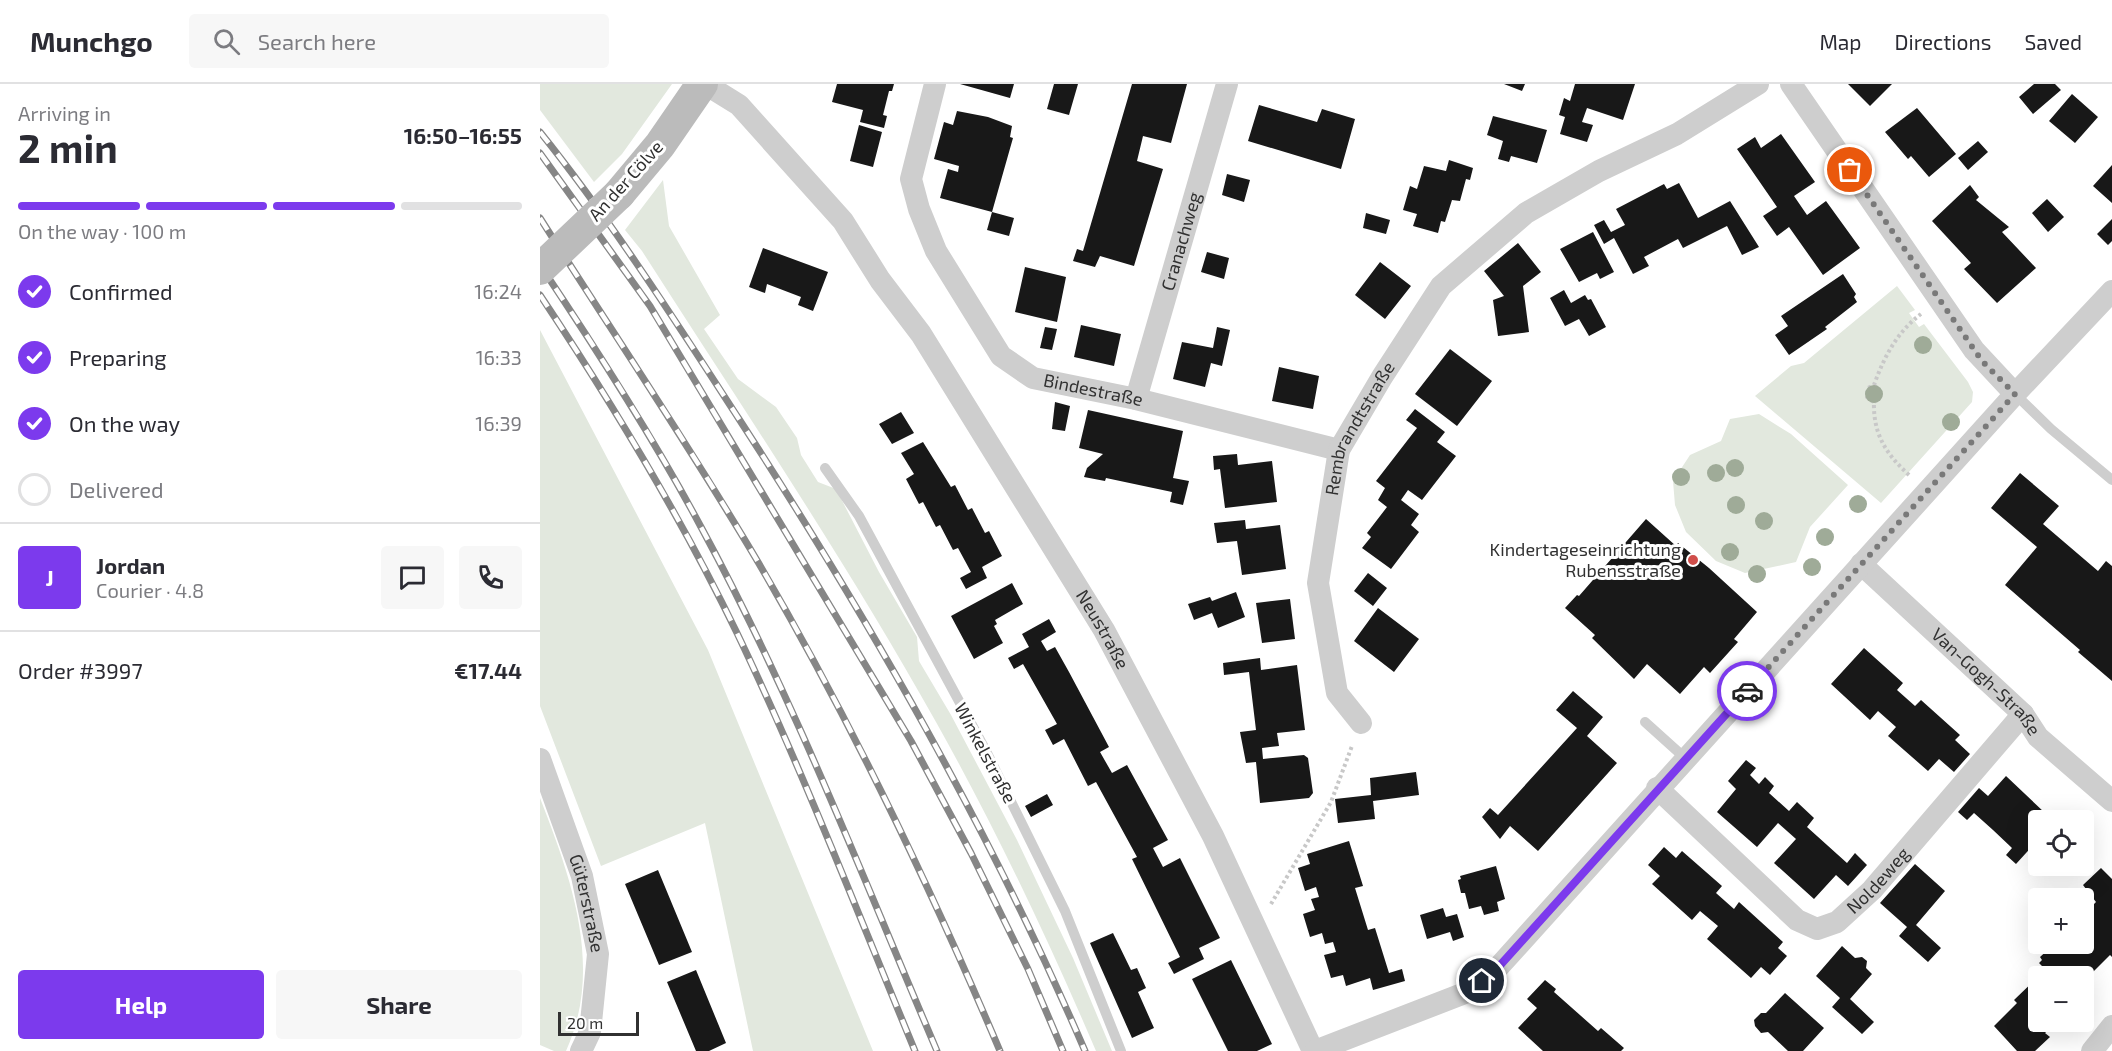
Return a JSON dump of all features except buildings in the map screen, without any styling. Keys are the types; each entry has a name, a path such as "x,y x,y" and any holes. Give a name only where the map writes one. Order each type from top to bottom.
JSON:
{"street":[{"name":"An der Cölve","path":"540,269 619,194 660,145 703,84 739,105 849,231"},
{"name":"Bindestraße","path":"934,84 911,179 919,209 936,251 1001,356 1033,378 1136,399 1339,450"},
{"name":"Cranachweg","path":"1136,399 1227,84"},
{"name":"Rembrandtstraße","path":"1361,723 1337,693 1318,583 1339,450 1441,286 1526,213 1599,171 1677,134 1758,84"},
{"path":"1791,84 1982,361 2015,394"},
{"name":"Neustraße","path":"849,231 880,280 921,334 1104,630 1213,836 1255,930 1314,1051"},
{"path":"1314,1051 1470,991 1494,972 1684,758 2015,394 2112,291"},
{"name":"Van-Gogh-Straße","path":"1861,564 2023,714 2038,737 2112,801"},
{"name":"Noldeweg","path":"1657,788 1797,920 1817,929 1837,922 1872,890 2023,714"},
{"name":"Güterstraße","path":"540,759 582,876 598,954 590,1032 580,1051"},
{"path":"2092,1051 2112,1026"}],"lane":[{"path":"2015,394 2051,429 2112,480"},
{"name":"Winkelstraße","path":"825,468 859,516 986,751 1065,912 1121,1051"},
{"path":"1645,722 1684,758"}],"path":[{"path":"1874,402 1867,397 1868,388 1874,385 1887,354 1899,334 1913,320 1940,301"},
{"path":"1874,385 1881,393 1881,397 1874,402"},
{"path":"1874,402 1875,430 1891,458 1927,492"},
{"path":"1255,930 1331,802 1361,723"}],"shaded area":[{"path":"540,84 672,84 622,154 594,182 540,110"},
{"path":"663,180 669,226 720,315 704,329 738,379 776,407 797,438 801,455 818,482 836,489 879,572 917,637 919,661 951,715 1017,840 1073,958 1112,1051 1096,1051 1000,844 958,762 902,662 793,485 642,251 625,230"},
{"path":"1897,286 1915,310 1909,313 1919,327 1924,324 1973,392 1972,402 1881,503 1755,396 1791,366 1804,363"},
{"path":"540,330 708,650 873,1051 753,1051 705,823 601,866 540,706"},
{"path":"1759,414 1791,434 1848,485 1810,527 1796,562 1745,573 1716,561 1686,532 1675,505 1673,481 1690,455 1721,441 1730,419"},
{"path":"540,798 572,891 583,955 582,987 577,1019 566,1051 554,1051 540,1045"}],"railway":[{"path":"540,132 593,202 668,310 788,495 881,649 926,728 1009,887 1085,1051"},
{"path":"540,153 650,306 911,741 971,853 1028,969 1063,1051"},
{"path":"540,218 705,475 792,621 887,803 1000,1051"},
{"path":"540,265 644,427 683,493 734,591 796,720 937,1051"},
{"path":"540,295 644,460 737,633 807,788 915,1051"}],"way so far":[{"path":"1747,691 2015,394 1982,361 1850,170"}],"place":[{"name":"Kindertageseinrichtung Rubensstraße","path":"1693,560"}],"route":[{"path":"1482,981 1494,972 1657,788 1747,691"}]}
